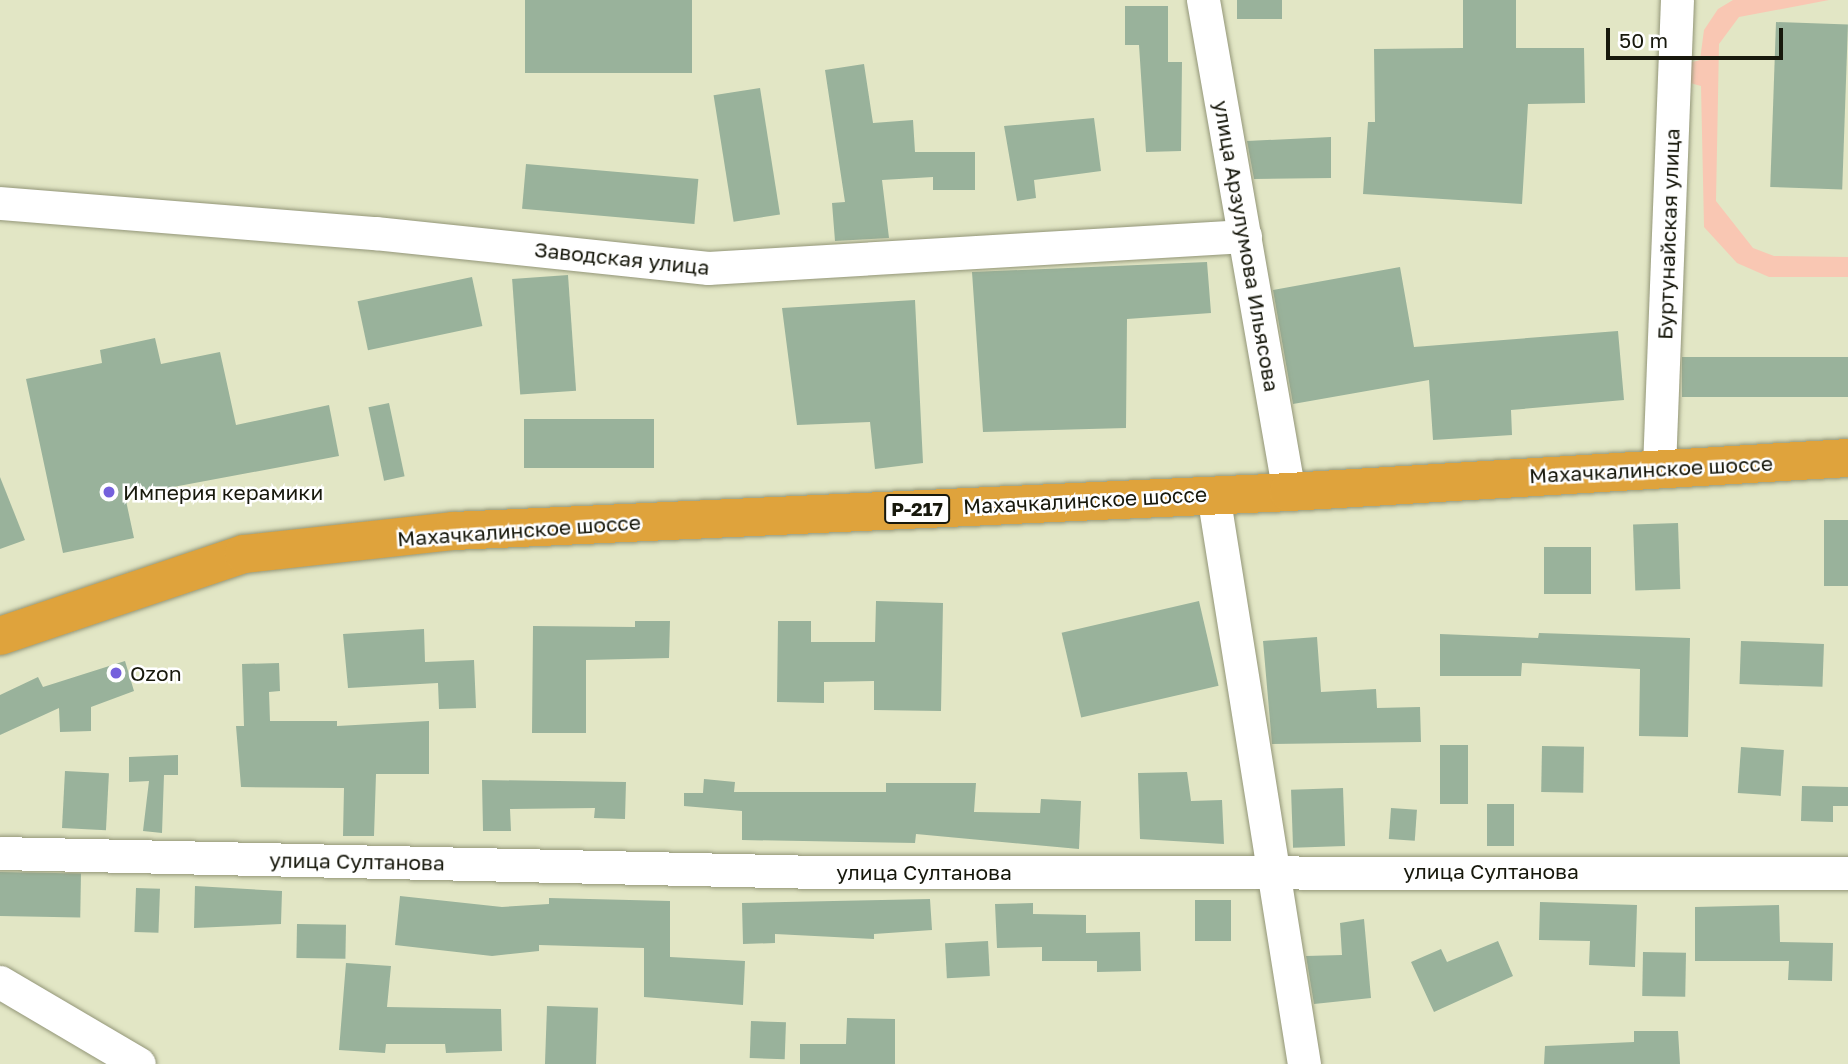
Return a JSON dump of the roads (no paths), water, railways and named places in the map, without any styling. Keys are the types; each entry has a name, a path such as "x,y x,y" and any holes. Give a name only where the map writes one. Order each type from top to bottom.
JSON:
{"highway":[{"name":"Махачкалинское шоссе","path":"0,636 257,552 454,531 1289,492 1848,458"}],"street":[{"name":"улица Арзулумова Ильясова","path":"1203,0 1289,492"},
{"name":"Буртунайская улица","path":"1659,468 1677,0"},
{"name":"Заводская улица","path":"0,203 375,233 708,268 1245,236"},
{"path":"1213,494 1276,871 1304,1064"},
{"name":"улица Султанова","path":"0,853 819,872 1848,873"},
{"path":"0,982 139,1064"}],"place":[{"name":"Империя керамики","path":"109,492"},
{"name":"Ozon","path":"116,673"}]}
